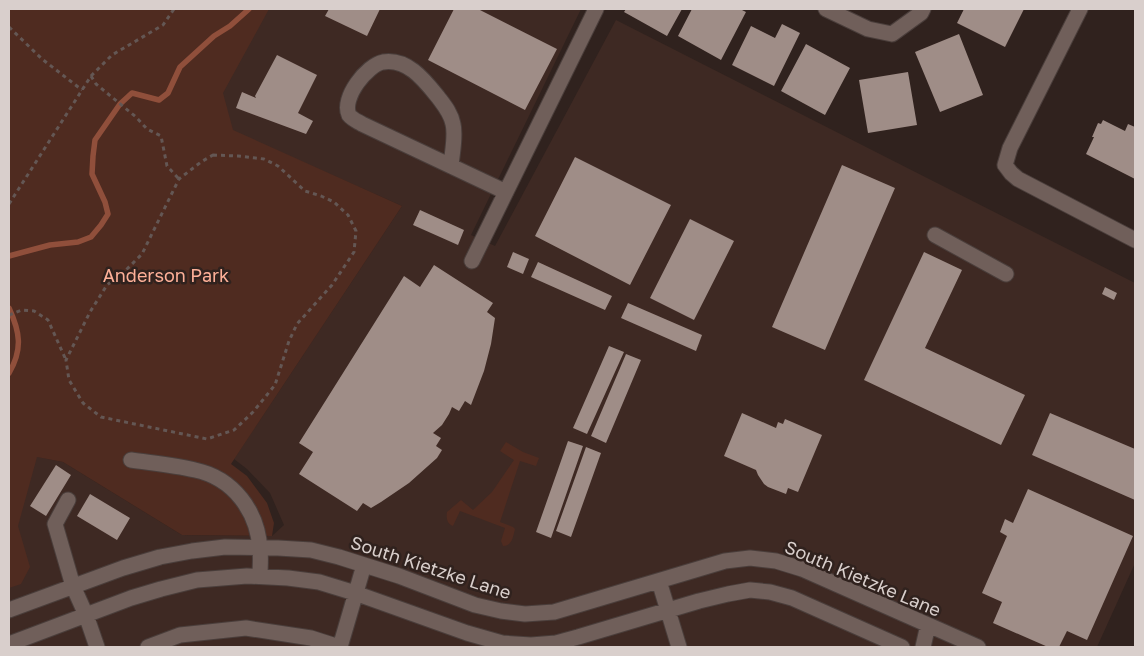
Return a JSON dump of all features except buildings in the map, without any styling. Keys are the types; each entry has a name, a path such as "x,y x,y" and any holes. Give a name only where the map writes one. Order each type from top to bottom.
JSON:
{"street":[{"path":"472,261 596,9"},
{"path":"826,9 868,29 892,34 921,13 923,9"},
{"path":"1080,9 1010,148 1005,165 1018,180 1135,240"},
{"path":"451,166 453,124 448,111 425,81 414,70 405,65 382,62 372,67 357,82 350,96 348,106 352,119 451,166 506,192"},
{"path":"935,236 1006,274"},
{"path":"131,460 196,470 215,477 228,485 247,504 256,526 260,548 260,576"},
{"path":"68,500 55,524 73,586 98,647"},
{"name":"South Kietzke Lane","path":"9,610 132,566 192,550 225,547 311,550 399,576 475,605 501,612 525,614 554,612 725,561 750,558 776,561 802,569 978,647"},
{"path":"148,647 180,635 246,628 311,638 340,647 364,566"},
{"path":"9,644 131,598 197,580 260,576 319,582 467,633 502,643 531,645 556,643 728,594 750,590 770,592 792,598 902,647"},
{"path":"659,581 679,647"},
{"path":"923,647 928,625"}],"path":[{"path":"9,204 91,76 112,55 163,25 174,9"},
{"path":"9,27 42,59 82,90"},
{"path":"91,76 96,84 147,128 161,136 167,166 179,179"},
{"path":"9,316 22,310 34,312 48,320 66,360 69,380 83,403 101,417 207,438 234,430 253,412 275,385 288,341 297,324 332,285 354,252 356,231 348,215 334,202 305,191 278,166 264,159 213,155 179,179 142,254 107,285 90,312 66,360"}],"shaded area":[{"path":"256,9 581,9 471,235 495,246 616,20 1135,283 1135,563 1097,647 9,647 9,451 63,462 182,535 272,536 284,525 270,493 247,469 234,459 402,206 190,112"}],"green space":[{"name":"Anderson Park","path":"9,9 269,9 223,93 233,130 402,206 231,464 247,476 267,503 274,523 272,536 182,535 63,462 37,457 18,526 30,567 21,584 9,588"},
{"path":"506,442 523,452 539,458 536,466 520,461 500,522 515,529 510,543 503,546 501,541 505,528 460,511 453,526 448,522 447,512 461,500 473,510 492,492 514,460 500,451"}],"waterway":[{"path":"9,256 50,245 78,242 91,237 108,214 105,202 92,174 95,140 120,104 132,93 159,100 168,93 180,67 214,36 230,26 249,9"},
{"path":"9,308 18,333 18,348 9,373"}]}
